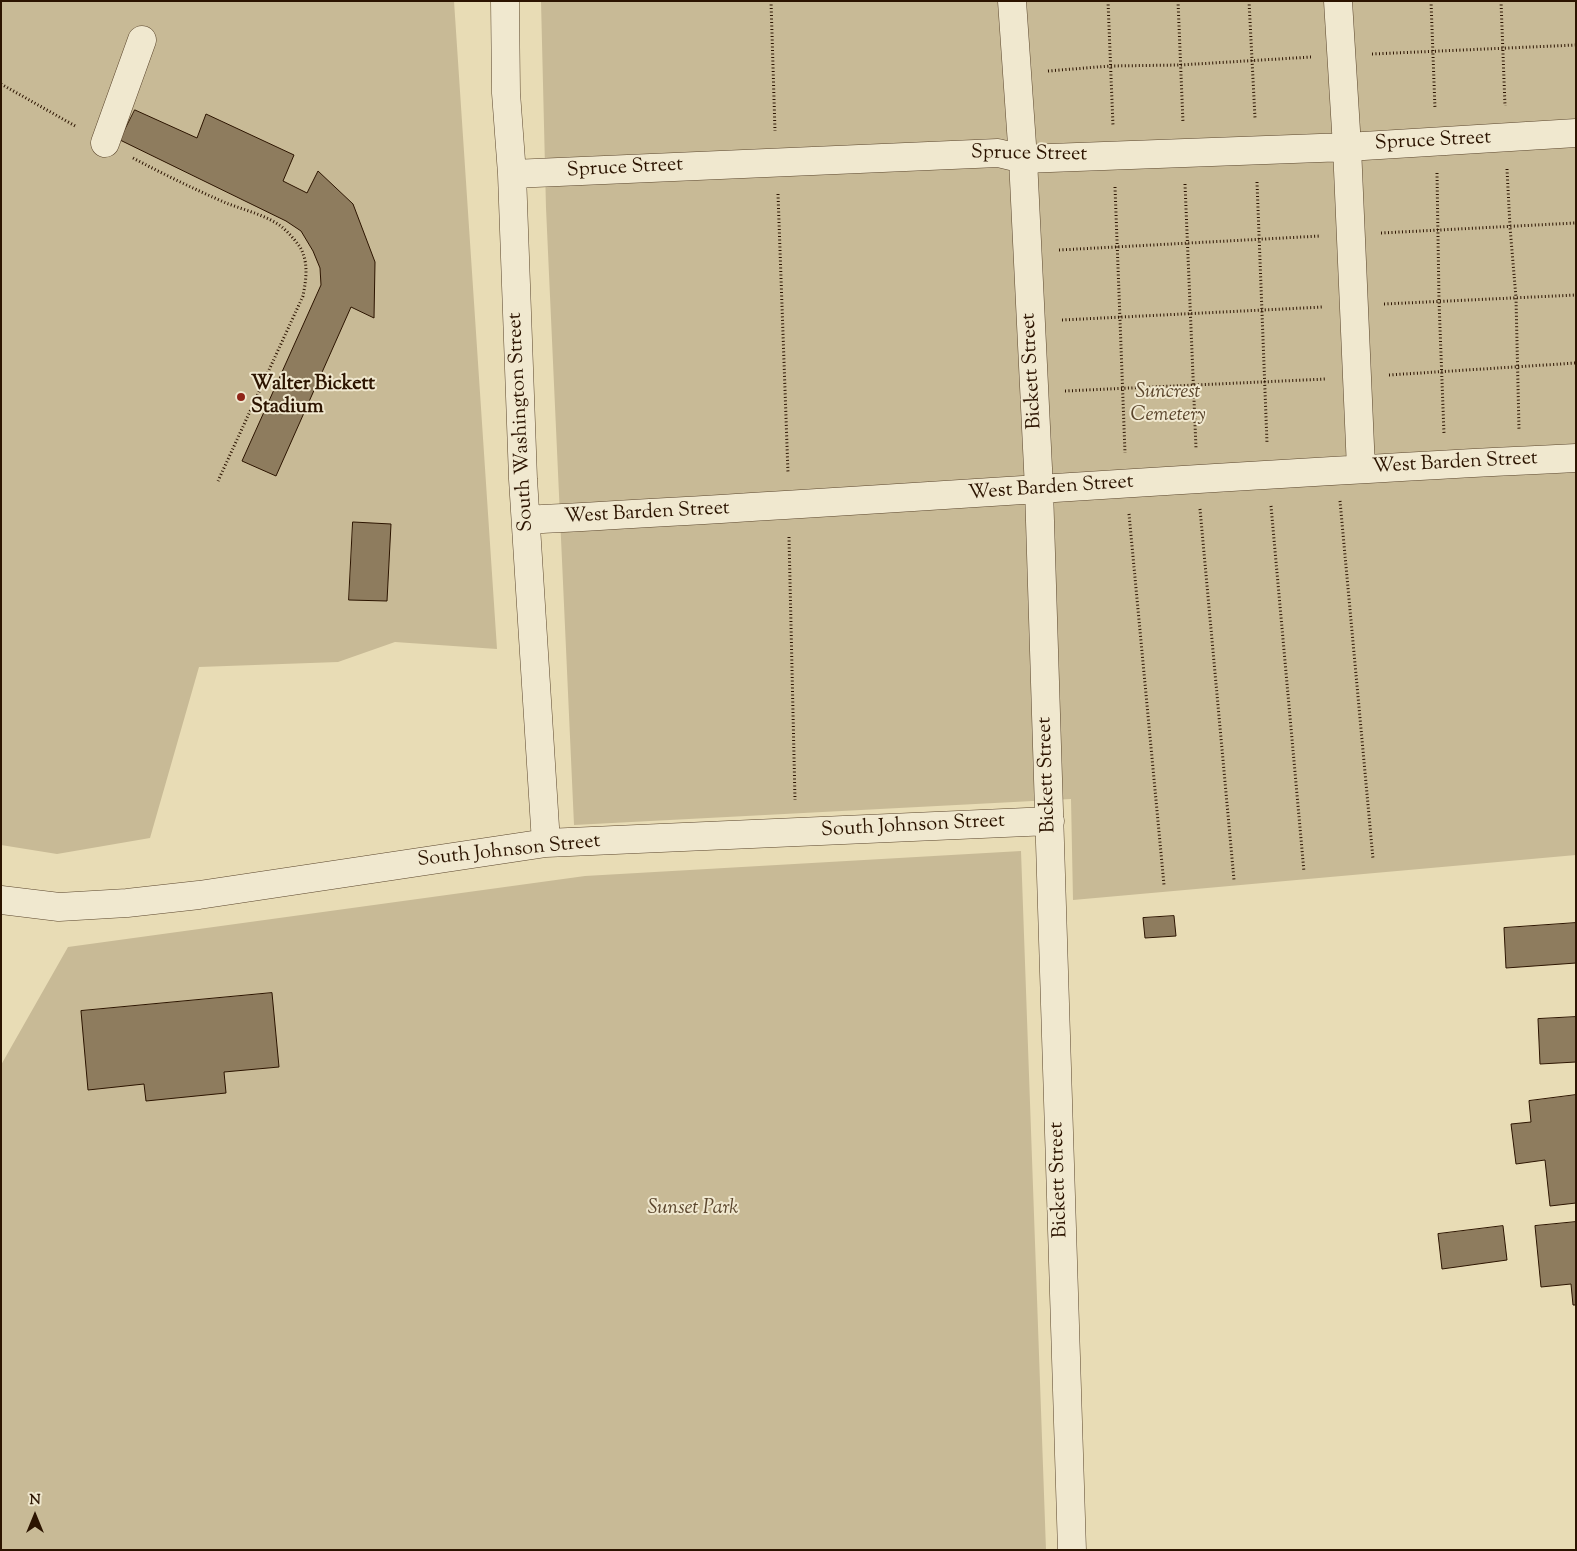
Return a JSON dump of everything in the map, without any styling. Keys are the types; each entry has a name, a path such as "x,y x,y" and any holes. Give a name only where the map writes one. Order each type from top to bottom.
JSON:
{"street":[{"name":"South Washington Street","path":"506,1 506,93 512,174 526,520 546,843"},
{"name":"Bickett Street","path":"1012,1 1023,160 1039,489 1072,1550"},
{"path":"1338,1 1347,148 1357,377 1349,470"},
{"path":"105,143 142,40"},
{"name":"Spruce Street","path":"512,174 998,153 1023,160 1347,148 1576,134"},
{"name":"West Barden Street","path":"526,520 789,506 1349,470 1576,458"},
{"name":"South Johnson Street","path":"1,900 59,906 181,897 546,843 1050,821"}],"path":[{"path":"771,1 789,506 795,800"},
{"path":"1108,1 1126,484 1164,885"},
{"path":"1178,1 1197,480 1234,880"},
{"path":"1249,1 1268,475 1304,872"},
{"path":"1431,1 1445,465"},
{"path":"1501,1 1510,227 1516,298 1521,461"},
{"path":"1017,73 1110,66 1180,65 1576,44"},
{"path":"1,84 167,177 265,218 292,236 301,248 306,264 303,296 218,481"},
{"path":"1027,252 1575,223"},
{"path":"1031,321 1576,295"},
{"path":"1034,392 1264,383 1576,363"},
{"path":"1349,470 1373,859"}],"green space":[{"name":"Walter Bickett Stadium","path":"1,1 454,1 497,649 395,642 338,662 199,667 150,838 57,854 1,845"},
{"name":"Suncrest Cemetery","path":"541,1 1576,1 1576,855 1073,900 1071,799 574,825 546,208"},
{"name":"Sunset Park","path":"1021,851 1046,1550 1,1550 1,1065 68,947 585,876"}],"building":[{"path":"135,110 197,138 206,114 294,155 283,181 307,193 318,171 353,204 375,262 374,318 351,307 276,476 242,461 321,285 320,268 313,251 301,231 286,221 120,140"},
{"path":"353,522 391,524 387,601 349,600"},
{"path":"1174,916 1176,936 1145,938 1143,918"},
{"path":"1576,923 1576,963 1506,968 1504,928"},
{"path":"272,993 279,1067 224,1072 226,1093 146,1101 144,1084 88,1090 81,1011"},
{"path":"1576,1017 1576,1062 1540,1064 1538,1019"},
{"path":"1576,1095 1576,1203 1550,1206 1545,1160 1516,1164 1511,1124 1531,1122 1529,1101"},
{"path":"1576,1222 1576,1305 1573,1305 1571,1284 1541,1287 1535,1226"},
{"path":"1503,1226 1507,1260 1442,1269 1438,1234"}],"place":[{"name":"Walter Bickett Stadium","path":"241,397"}]}
